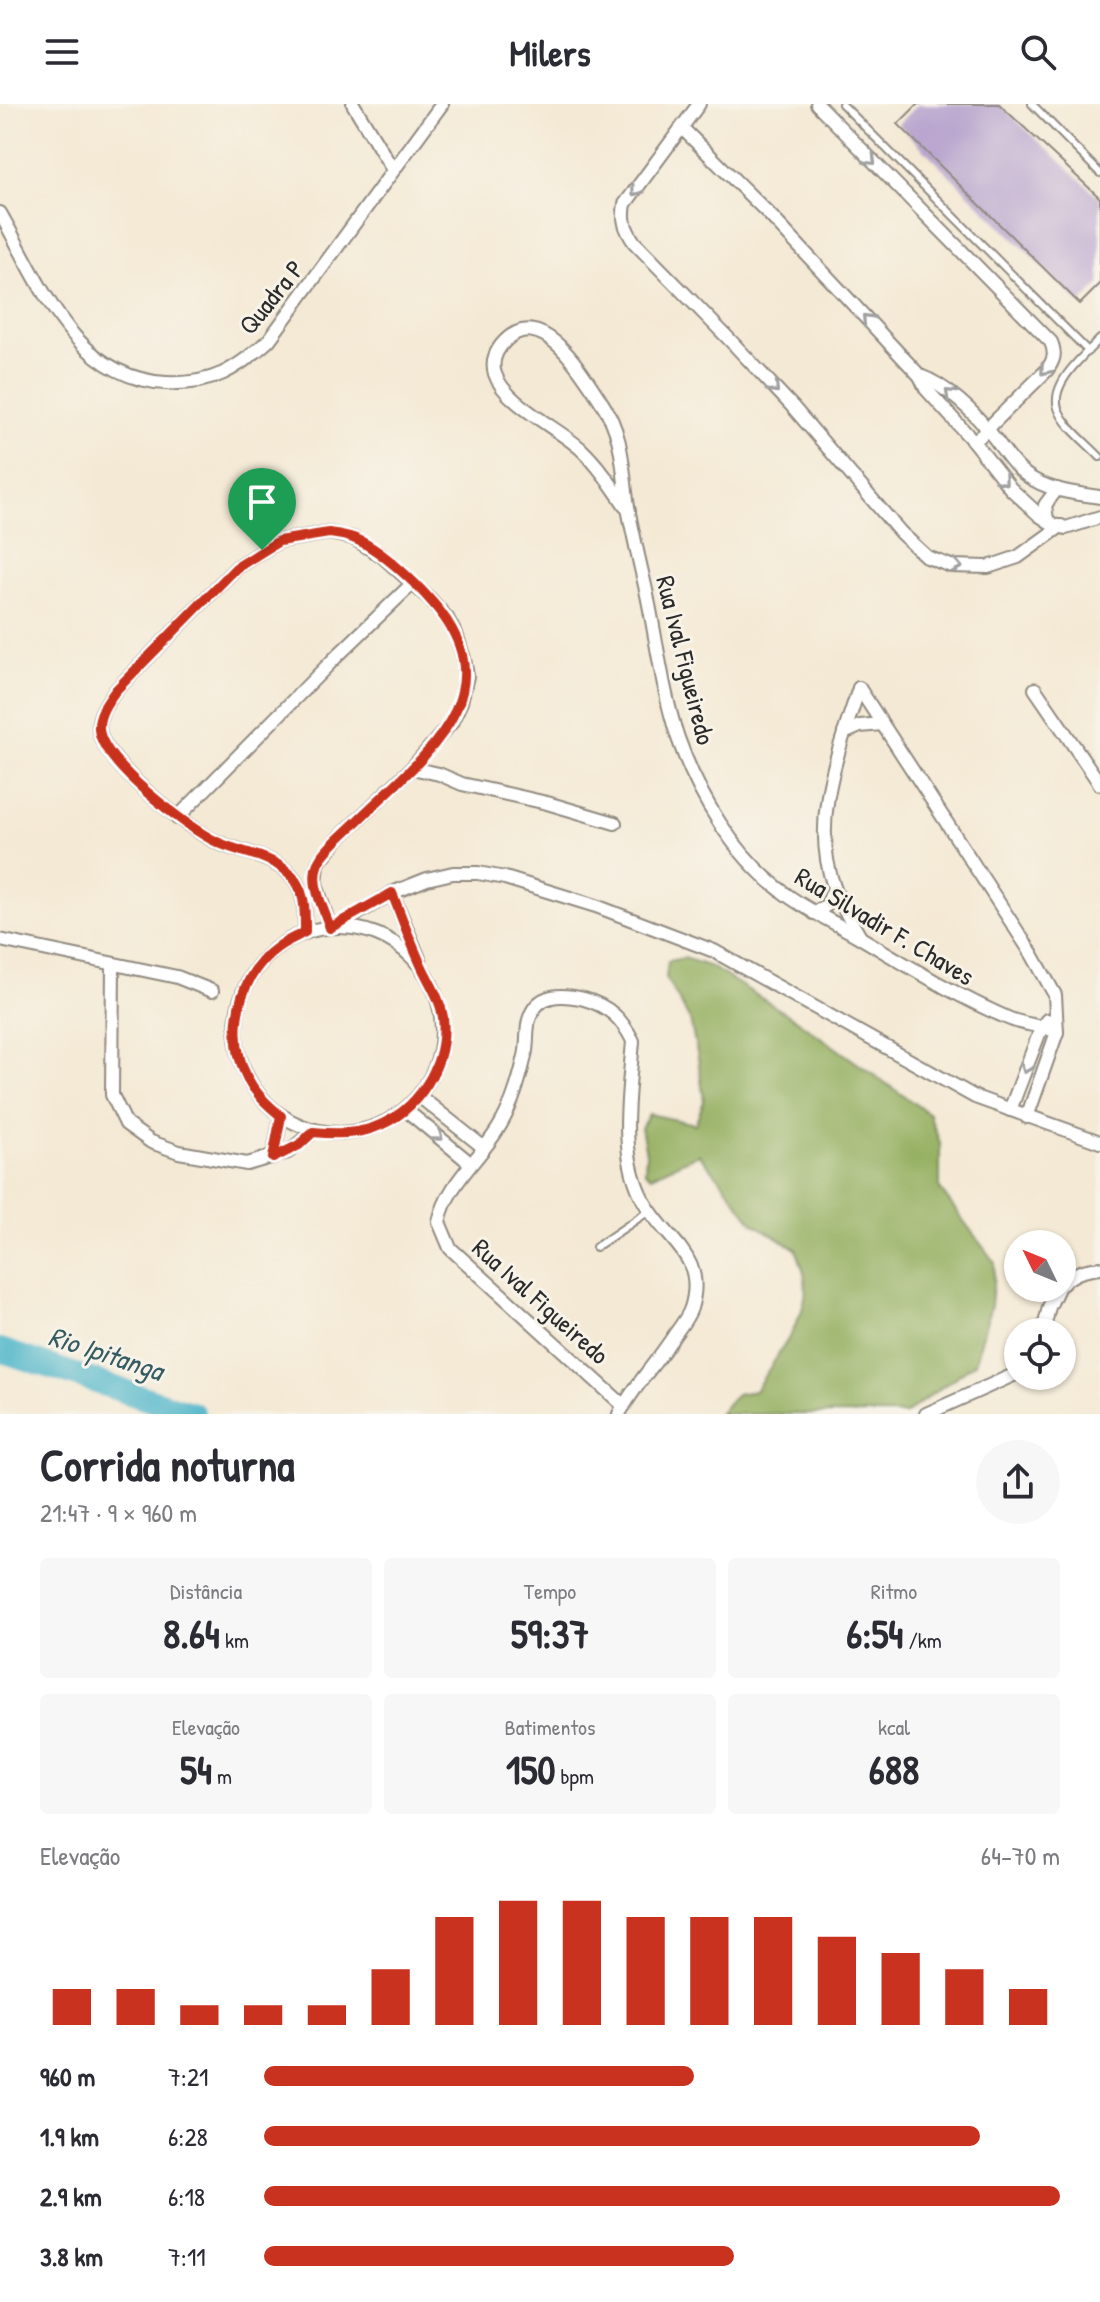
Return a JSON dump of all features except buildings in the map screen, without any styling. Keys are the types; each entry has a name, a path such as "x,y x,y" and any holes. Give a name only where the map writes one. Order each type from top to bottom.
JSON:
{"street":[{"path":"353,104 393,170"},
{"name":"Quadra P","path":"0,213 54,308 72,335 91,355 114,371 140,379 192,384 221,376 246,361 269,340 442,104"},
{"path":"699,104 625,204 625,227 634,242 792,406 901,533 927,557 951,566 973,569 988,567 1018,557 1061,526"},
{"path":"817,104 1051,342 1055,351 1047,370 974,442"},
{"path":"682,128 768,213 920,376 926,389 1025,505 1061,526 1075,526 1100,517"},
{"name":"Rua Ival Figueiredo","path":"629,511 598,467 557,430 510,396 501,385 494,372 493,360 504,341 516,333 531,330 545,333 573,360 613,420 677,736 710,806 743,853"},
{"path":"920,376 942,386 1033,480 1057,489 1100,497"},
{"path":"598,467 622,455"},
{"path":"1047,520 1045,505 1057,489"},
{"path":"289,873 305,871 318,863 338,839 412,768 451,723 461,702 467,676 457,637 447,618 413,583 368,546 353,538 329,533 279,541 236,568 116,690 106,704 98,725 105,747 117,763 177,818 219,843 273,862 289,873 301,890 304,901 305,932"},
{"path":"177,818 413,583"},
{"path":"860,937 834,888 824,847 824,815 844,733 859,688 1049,982 1057,1008 1057,1032 1027,1117"},
{"path":"1035,689 1100,784"},
{"path":"844,733 860,726 882,724"},
{"path":"425,753 439,774"},
{"path":"412,768 615,823"},
{"name":"Rua Silvadir F. Chaves","path":"743,853 781,891 814,913 974,1004 1016,1021 1057,1032"},
{"path":"318,863 316,884 333,927"},
{"path":"333,927 392,893 427,879 453,873 505,878 596,906 714,951 965,1091 1027,1117 1100,1142"},
{"path":"814,913 827,905 834,888"},
{"path":"392,893 422,966 436,990 443,1017 442,1045 434,1072 419,1096 406,1110 373,1128 341,1134 313,1132 281,1116 257,1094 242,1066 236,1033 240,1001 254,971 276,948 305,932 333,927 369,930 398,944 422,966"},
{"path":"0,940 177,977 212,991"},
{"path":"113,964 112,1095 126,1124 151,1142 179,1152 247,1164 273,1158 299,1145 313,1132"},
{"name":"Rua Ival Figueiredo","path":"565,994 592,1001 617,1016 633,1041 628,1162 649,1211 684,1252 694,1269 697,1282 690,1310 622,1410 450,1248 439,1222 442,1208 450,1191 483,1147 502,1123 514,1097 526,1052 529,1020 534,1010 549,996 565,994"},
{"path":"1010,1110 1042,1026 1057,1008"},
{"name":"Rua Silvadir F. Chaves","path":"1016,1021 1036,1041 1051,1047"},
{"path":"419,1096 483,1147"},
{"path":"406,1110 470,1163"},
{"path":"273,1158 281,1116"},
{"path":"1076,1273 1100,1268"},
{"path":"926,1414 1004,1380"}],"lane":[{"path":"842,104 1088,351"},
{"path":"1032,104 1100,173"},
{"path":"1100,339 1062,383 1057,396 1058,407 1068,423 1100,457"},
{"path":"596,1247 649,1211"}],"green space":[{"path":"684,958 711,967 795,1019 929,1114 940,1143 940,1189 995,1263 991,1305 975,1363 905,1414 719,1414 736,1394 755,1391 798,1321 806,1285 796,1249 753,1223 699,1154 651,1176 645,1172 646,1153 641,1128 649,1114 695,1124 704,1101 690,1020 666,978 668,961"}],"waterway":[{"name":"Rio Ipitanga","path":"0,1350 193,1414"}],"route":[{"path":"329,533 353,538 368,546 413,583 447,618 457,637 467,676 461,702 451,723 412,768 323,856 318,863 316,876 317,892 330,928 392,893 422,966 436,990 443,1017 442,1045 434,1072 406,1110 373,1128 341,1134 313,1132 299,1145 273,1158 281,1116 257,1094 242,1066 236,1033 240,1001 254,971 276,948 305,932 301,890 289,873 273,862 219,843 177,818 117,763 100,737 98,725 106,704 116,690 236,568 262,550 279,541 329,533"}]}
